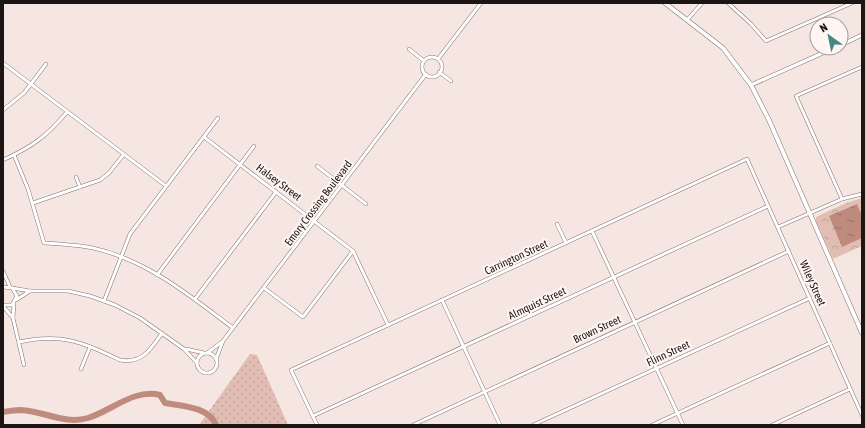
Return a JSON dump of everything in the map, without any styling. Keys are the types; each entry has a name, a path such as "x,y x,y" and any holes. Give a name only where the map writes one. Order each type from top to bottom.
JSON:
{"main road":[{"path":"666,3 723,48 752,85 769,120 862,332"}],"street":[{"path":"438,59 481,3"},
{"path":"688,19 702,3"},
{"path":"728,3 751,24 766,41 852,3"},
{"path":"849,41 862,35"},
{"path":"409,49 424,61"},
{"path":"752,85 816,56"},
{"path":"438,59 429,57 424,61 422,69 426,74 432,76 440,72"},
{"path":"438,59 441,65 440,72"},
{"path":"3,63 166,186"},
{"path":"3,110 15,102 46,64"},
{"path":"842,199 796,96 862,67"},
{"path":"440,72 451,82"},
{"name":"Emory Crossing Boulevard","path":"223,341 315,222 426,74"},
{"path":"3,160 43,138 67,112"},
{"path":"104,301 130,234 218,118"},
{"name":"Halsey Street","path":"204,137 353,251 388,325"},
{"path":"158,275 254,146"},
{"path":"33,202 95,182 104,177 124,154"},
{"path":"14,155 33,202 44,243 94,248 142,266 195,299 233,328"},
{"name":"Wiley Street","path":"747,159 862,415"},
{"name":"Carrington Street","path":"312,416 291,370 747,159"},
{"path":"317,166 366,204"},
{"path":"76,177 80,187"},
{"path":"195,299 276,192"},
{"path":"778,227 842,199 862,194"},
{"name":"Almquist Street","path":"312,416 768,206"},
{"path":"557,224 566,243"},
{"path":"592,231 684,425"},
{"path":"264,288 303,317 353,251"},
{"name":"Brown Street","path":"413,425 789,251"},
{"path":"3,271 11,287 16,293 13,318 24,365"},
{"path":"3,287 30,291 68,291 104,301 127,310 184,349 197,363 200,370 207,373 214,369 223,341"},
{"path":"3,305 8,306 30,291"},
{"name":"Flinn Street","path":"533,425 810,298"},
{"path":"442,300 500,425"},
{"path":"3,305 13,318"},
{"path":"19,342 49,338 71,340 120,360 132,361 146,354 162,333"},
{"path":"197,363 198,358 223,341"},
{"path":"652,425 830,343"},
{"path":"81,369 90,347"},
{"path":"184,349 212,355 216,360"},
{"path":"772,425 850,389"},
{"path":"312,416 317,425"}],"green space":[{"path":"862,198 862,246 833,259 816,221 816,217 846,203"},
{"path":"250,354 257,355 288,425 199,425"}],"water":[{"path":"857,204 862,216 862,238 842,247 829,216"}],"waterway":[{"path":"3,412 21,410 63,419 79,420 97,415 132,397 151,394 160,395 165,403 195,408 202,411 208,414 216,425"}]}
